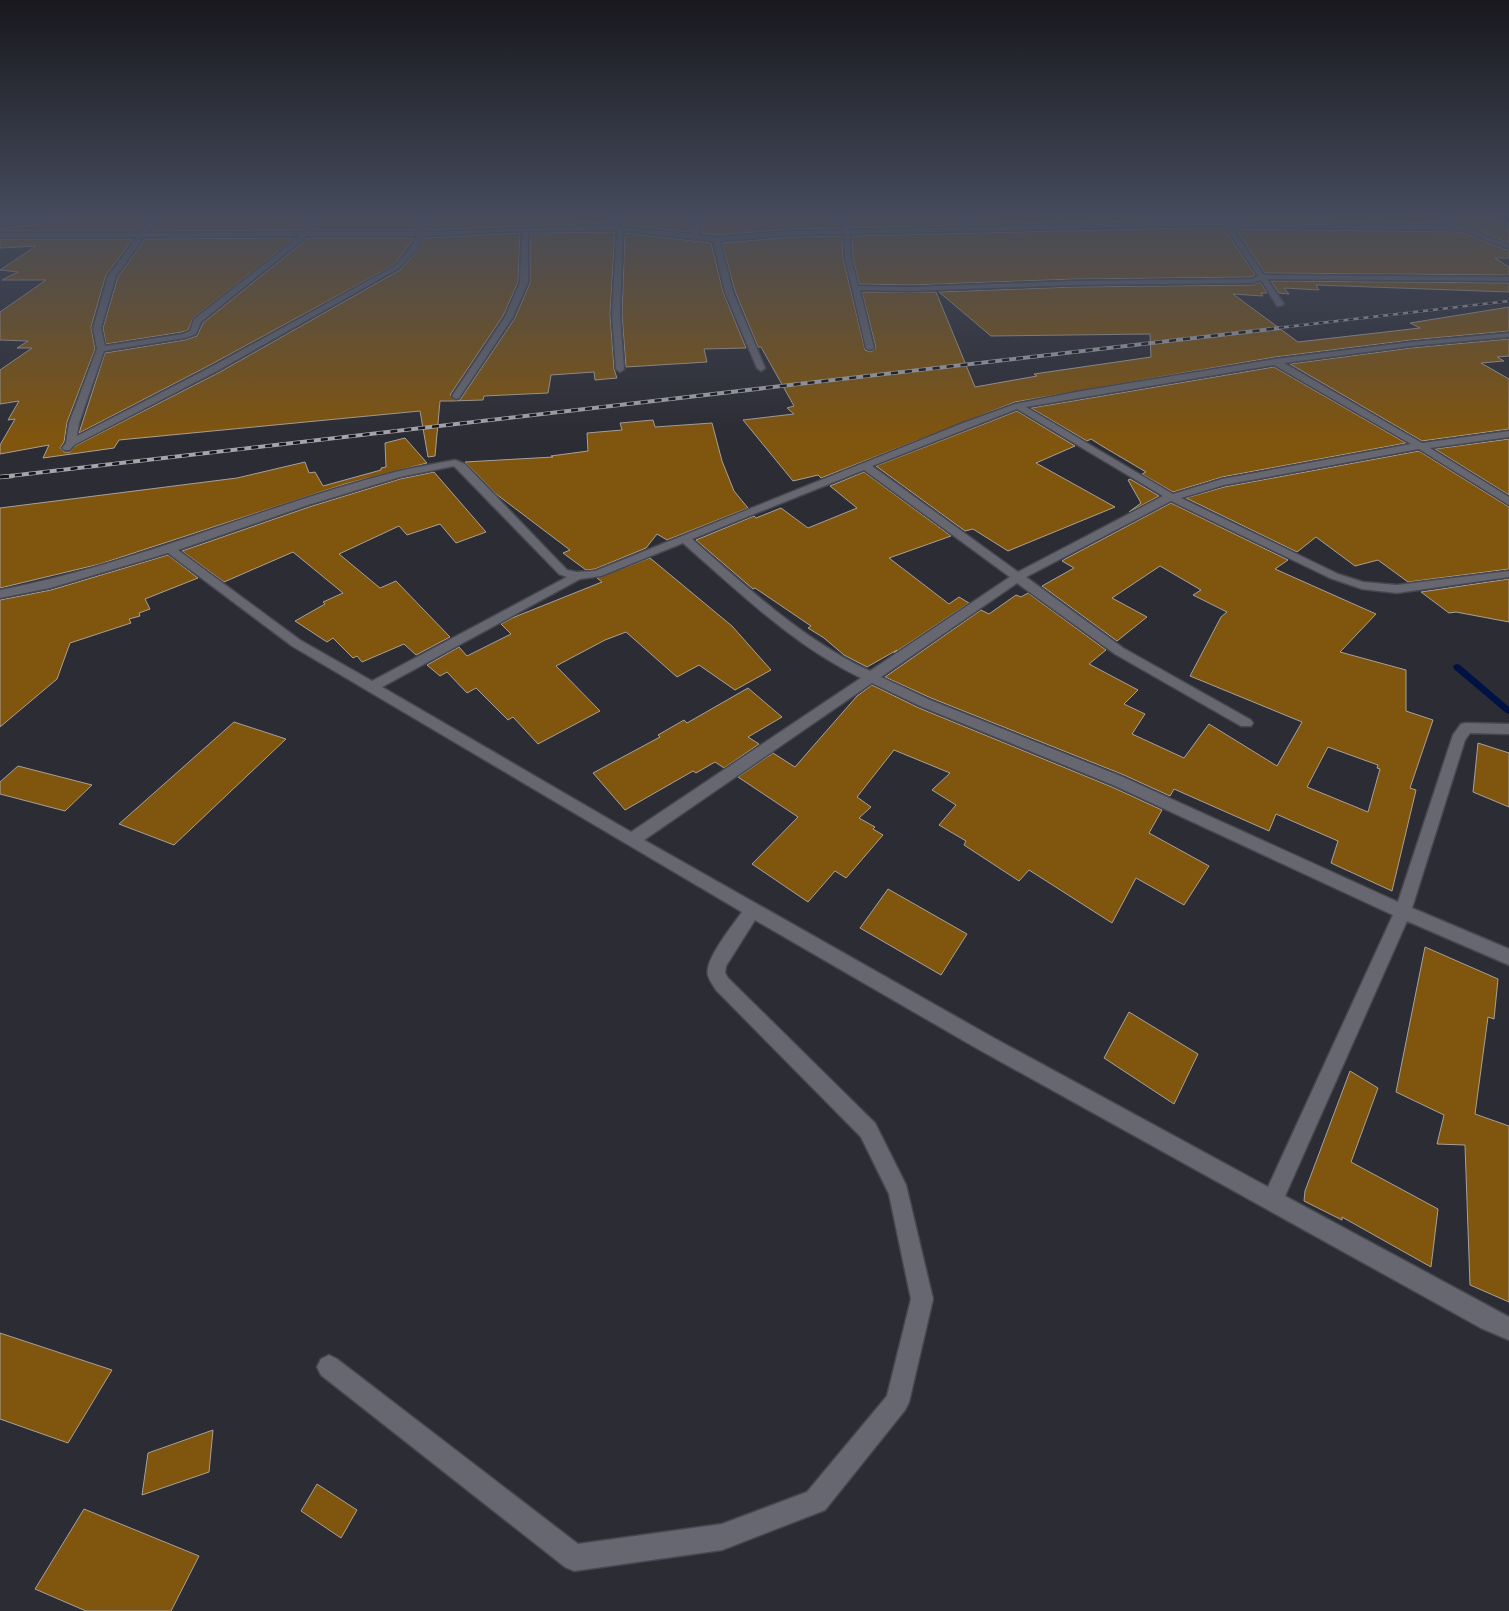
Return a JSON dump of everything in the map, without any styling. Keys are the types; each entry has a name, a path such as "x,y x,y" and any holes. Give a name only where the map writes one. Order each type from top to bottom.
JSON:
{"street":[{"path":"71,443 74,423 101,349 97,328 108,288"},
{"path":"101,349 184,336 193,332 197,320 238,288"},
{"path":"65,451 71,443 214,369 359,288"},
{"path":"456,396 509,317 521,288"},
{"path":"617,288 616,314 620,369"},
{"path":"728,288 761,368"},
{"path":"855,288 870,348"},
{"path":"865,288 933,288"},
{"path":"1269,288 1280,304"},
{"path":"0,594 46,585 170,549 304,503 380,480 408,472 454,463 461,466 563,572 577,576 597,574 966,425 1018,406 1275,362 1411,344 1509,335"},
{"path":"1275,362 1421,446 1509,502"},
{"path":"1018,406 1171,497 1334,576 1362,585 1397,588 1509,574"},
{"path":"631,840 869,676 1018,577 1162,500 1222,482 1391,450 1509,434"},
{"path":"865,466 1119,651 1246,723"},
{"path":"685,539 773,616 841,662 925,703 1118,781 1403,912 1509,957"},
{"path":"170,549 296,643 631,840 985,1043 1489,1320 1509,1328"},
{"path":"372,687 577,576"},
{"path":"1272,1201 1403,912 1458,739 1466,728 1509,729"},
{"path":"329,1366 574,1558 722,1537 816,1502 897,1402 922,1299 899,1192 868,1130 729,991 716,974 717,964 753,909"}],"building":[{"path":"34,288 102,288 91,327 95,349 67,422 64,442 60,448 64,452 70,452 75,446 218,373 368,288 515,288 503,316 450,395 455,400 460,400 515,318 528,288 612,288 610,314 614,369 617,378 595,380 594,372 551,375 548,393 484,396 483,400 440,401 435,456 428,457 420,411 119,440 114,448 43,458 49,445 0,454 0,445 15,419 8,420 19,401 0,404 0,370 32,348 17,348 28,341 0,340 0,312"},
{"path":"115,288 231,288 193,318 188,330 182,332 106,344 103,328"},
{"path":"246,288 351,288 79,433 105,353 185,340 197,336 203,323"},
{"path":"623,288 722,288 746,348 704,349 707,362 626,367 622,314"},
{"path":"734,288 850,288 865,350 871,352 876,348 862,292 936,292 975,387 1037,376 1034,374 1151,357 1150,334 991,336 939,292 1043,288 1264,288 1267,293 1261,293 1263,296 1233,294 1298,342 1420,328 1410,323 1509,307 1509,331 1411,340 1275,357 1015,402 821,478 818,475 793,481 743,420 794,414 787,408 794,406 761,347 758,347"},
{"path":"1276,288 1284,288 1289,294 1279,293"},
{"path":"1287,288 1318,288 1319,290"},
{"path":"1404,288 1509,288 1509,292"},
{"path":"1509,339 1509,356 1497,357 1504,361 1481,363 1509,379 1509,429 1422,441 1290,364 1411,348"},
{"path":"1274,367 1406,443 1222,477 1173,492 1142,474 1146,472 1091,439 1087,441 1031,408"},
{"path":"1017,411 1075,446 1036,463 1115,507 1008,551 973,529 965,531 876,466"},
{"path":"653,420 655,427 712,423 722,461 734,491 748,508 667,540 657,534 646,548 595,569 586,570 563,553 570,550 496,494 465,462 553,457 551,456 588,451 587,433 622,430 620,423"},
{"path":"405,438 427,463 345,484 100,564 0,588 0,508 237,478 305,462 309,473 315,472 323,486 381,470 381,468 386,467 385,443"},
{"path":"1509,439 1509,495 1435,449"},
{"path":"1419,451 1509,507 1509,569 1408,582 1378,560 1355,566 1316,537 1297,552 1186,498 1224,487"},
{"path":"434,472 486,532 456,543 440,524 407,535 399,526 339,554 380,588 396,581 450,637 416,655 404,644 362,662 357,656 353,658 333,638 327,642 295,621 325,604 323,602 343,593 293,552 224,582 182,551 309,507 400,479"},
{"path":"864,472 951,536 889,558 949,604 959,597 969,603 894,653 897,650 867,667 844,655 824,638 808,628 811,626 755,588 753,589 696,540 754,516 756,518 781,508 808,528 857,508 830,486"},
{"path":"1130,479 1159,496 1129,512 1141,503 1128,480"},
{"path":"1171,503 1288,560 1275,569 1376,614 1340,652 1406,670 1406,711 1433,720 1410,788 1416,790 1392,891 1331,863 1338,841 1276,814 1269,831 1174,789 1170,796 1124,775 931,698 885,677 981,610 989,614 1016,595 1021,597 1028,593 1106,650 1089,664 1138,690 1124,704 1145,714 1132,734 1184,758 1209,724 1277,766 1302,722 1190,676 1221,617 1227,612 1193,595 1201,590 1160,566 1112,598 1147,617 1117,641 1042,586 1074,568 1062,561","holes":["1328,747 1378,765 1377,768 1380,769 1368,812 1307,787"]},
{"path":"168,555 198,578 145,599 150,609 139,613 140,616 129,619 131,623 70,643 57,679 0,727 0,600 51,590"},
{"path":"650,558 732,626 771,670 735,690 699,665 677,677 626,632 605,640 556,666 600,711 538,744 513,717 508,720 476,688 467,693 447,672 440,676 427,665 459,647 467,656 511,634 501,624 512,618 602,582 597,578"},
{"path":"1509,579 1509,622 1456,612 1449,613 1421,592"},
{"path":"872,685 919,708 1112,787 1162,810 1149,833 1209,866 1184,905 1136,878 1112,923 1029,870 1019,881 964,845 966,841 939,825 956,805 932,790 950,773 894,750 857,797 871,807 859,818 875,827 873,829 883,835 846,878 835,871 808,902 752,864 798,817 738,777 773,753 795,767 857,696"},
{"path":"748,688 782,717 748,737 759,744 724,768 715,762 696,773 693,771 625,810 593,773 660,737 658,735 684,720 687,723"},
{"path":"234,722 286,739 174,845 119,824"},
{"path":"1478,743 1509,753 1509,807 1473,792"},
{"path":"18,766 92,785 65,811 0,794 0,782"},
{"path":"888,889 967,934 941,975 860,928"},
{"path":"1425,947 1498,979 1494,1019 1488,1017 1475,1114 1509,1126 1509,1302 1470,1285 1465,1145 1437,1144 1444,1115 1396,1092"},
{"path":"1129,1012 1198,1054 1174,1104 1104,1058"},
{"path":"1350,1071 1378,1088 1351,1162 1438,1209 1431,1267 1342,1217 1342,1220 1304,1201 1305,1191"},
{"path":"0,1333 112,1370 68,1443 0,1419"},
{"path":"213,1430 209,1472 142,1495 148,1453"},
{"path":"317,1484 357,1510 341,1538 301,1511"},
{"path":"84,1509 199,1556 171,1611 86,1611 35,1589"}],"waterway":[{"path":"1457,667 1509,711"}],"railway":[{"path":"1269,329 1509,301"},
{"path":"4,477 1280,328"},
{"path":"4,477 12,476"}]}
